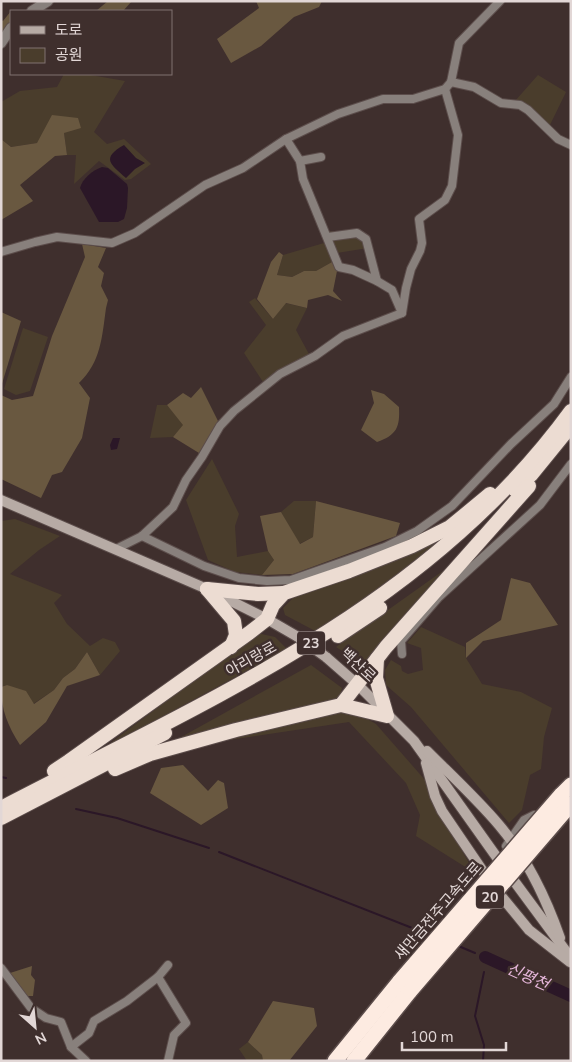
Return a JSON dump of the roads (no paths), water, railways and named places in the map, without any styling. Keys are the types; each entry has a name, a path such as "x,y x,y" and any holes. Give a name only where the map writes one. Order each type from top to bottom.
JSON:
{"highway":[{"name":"아리랑로","path":"3,810 249,679 321,637 382,595 476,519 533,459 571,411"},
{"name":"아리랑로","path":"3,810 86,775 285,669 362,621 449,554 531,475 571,426"},
{"path":"341,705 376,659 532,483 531,475"},
{"path":"208,589 258,594 284,593 349,571 412,546 450,527 497,488 506,489"},
{"path":"208,589 234,621 236,636 230,647"},
{"path":"3,810 11,797 70,761 267,619 274,605 284,593"},
{"path":"376,659 376,678 388,716"},
{"path":"86,775 97,777 150,754 236,730 341,705 388,716"},
{"name":"새만금전주고속도로","path":"335,1061 405,986 567,795"},
{"name":"새만금전주고속도로","path":"354,1061 405,986"}],"main road":[{"name":"백산로","path":"1,500 208,589 267,619 298,637 326,657 358,685 414,741 571,958"},
{"path":"414,741 423,746 500,826 508,843 528,868 542,893 564,949"},
{"path":"425,757 435,796 442,811 529,930 571,962"}],"street":[{"path":"34,10 48,1"},
{"path":"1,252 57,237 112,243 135,233 205,185 243,168 286,139 338,114 383,99 413,98 445,89 451,82 459,43 500,1"},
{"path":"1,43 10,30"},
{"path":"451,82 474,86 501,103 520,105 528,110 558,139 571,145"},
{"path":"402,313 411,269 420,251 422,242 419,219 446,200 452,186 458,135 445,89"},
{"path":"286,139 300,161 303,179 339,267 353,270 392,290 402,313"},
{"path":"300,161 321,157"},
{"path":"328,238 357,233 366,239 377,282"},
{"path":"116,550 142,536 172,507 186,480 220,426 234,411 280,374 315,356 343,336 402,313"},
{"path":"142,536 204,566 239,578 267,581 291,580 385,547 417,531 452,506 511,444 554,404 571,377"},
{"path":"402,654 401,641 439,597 540,504 571,464"},
{"path":"508,843 524,820 534,815"},
{"path":"71,1047 89,1033 94,1021 127,1001 158,977 168,966"},
{"path":"1,968 31,1008 46,1018 62,1022 71,1047 86,1061"},
{"path":"158,977 186,1023 174,1035 168,1061"}],"waterway":[{"path":"1,777 6,778"},
{"path":"76,809 117,818 209,848"},
{"path":"219,852 430,935"},
{"path":"456,945 475,953"},
{"name":"신평천","path":"485,957 571,996"},
{"name":"신평천","path":"486,962 487,958"},
{"path":"483,1061 484,1045 475,1016 484,972"}]}
